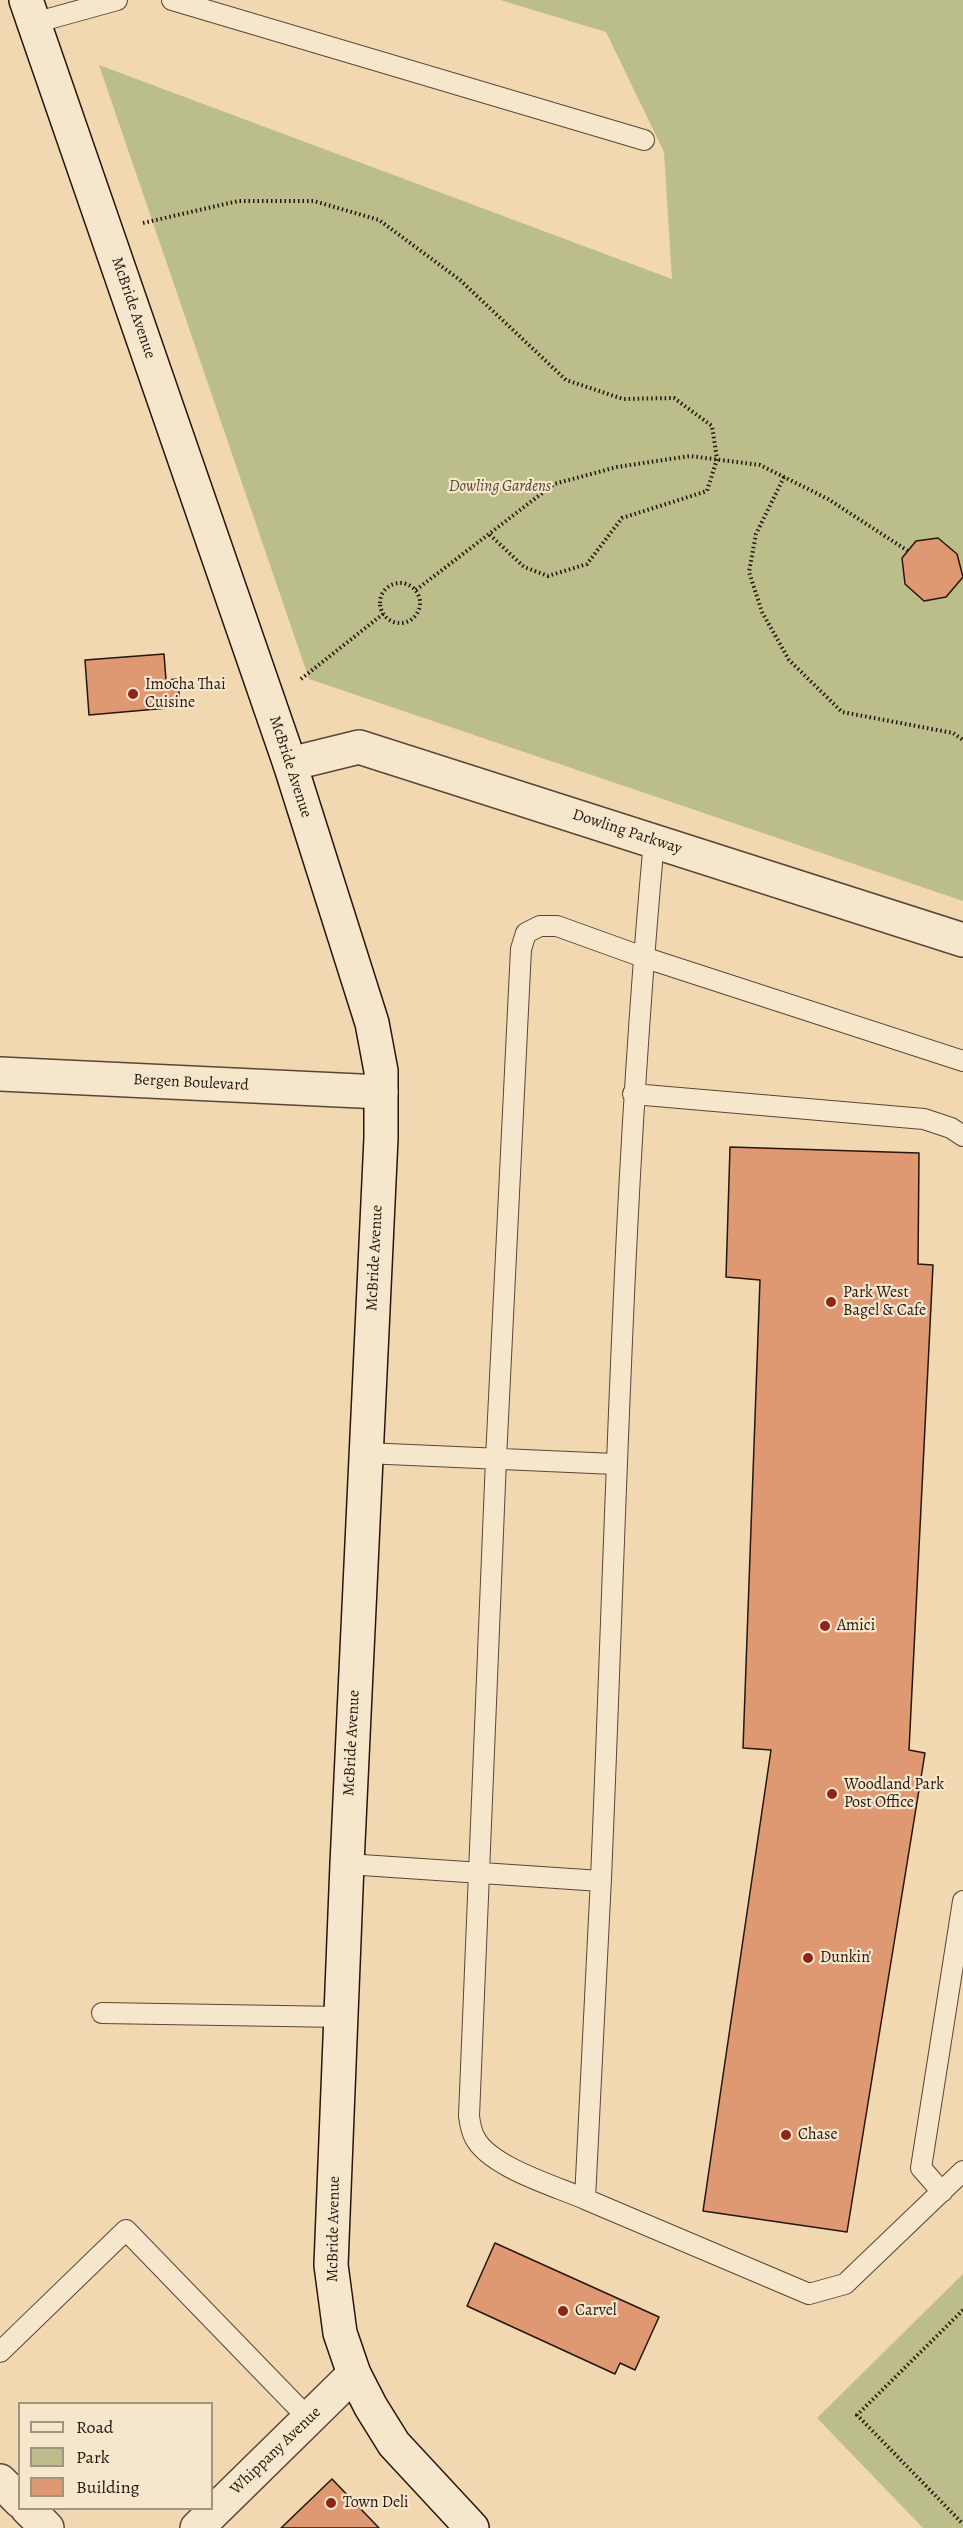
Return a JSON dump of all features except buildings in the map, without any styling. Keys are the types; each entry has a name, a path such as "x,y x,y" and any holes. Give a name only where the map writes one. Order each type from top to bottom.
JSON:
{"main road":[{"name":"McBride Avenue","path":"30,12 290,764 372,1023 381,1071 381,1138 365,1453 331,2265 340,2333 354,2374 371,2407 394,2445 472,2528"},
{"name":"Dowling Parkway","path":"290,764 359,747 963,940"},
{"name":"Bergen Boulevard","path":"0,1074 381,1092"},
{"name":"Whippany Avenue","path":"197,2528 354,2374"},
{"path":"0,2481 18,2498"},
{"path":"29,2510 47,2528"}],"lane":[{"path":"30,12 117,0"},
{"path":"172,0 644,140"},
{"path":"585,2199 601,1881 615,1464 633,1094 654,840"},
{"path":"963,1061 643,957 557,926 540,926 526,933 521,950 496,1459 469,2116 470,2128 475,2140 489,2155 585,2199 809,2294 844,2284 963,2171"},
{"path":"633,1094 924,1119 951,1128 963,1136"},
{"path":"365,1453 615,1464"},
{"path":"347,1864 601,1881"},
{"path":"942,2192 921,2168 963,1901"},
{"path":"102,2013 341,2017"},
{"path":"0,2352 126,2230 309,2419"}],"path":[{"path":"106,232 238,201 314,201 379,220 460,280 566,380 623,399 674,398 712,426 717,459 706,490 622,518 587,564 548,576 524,567 489,534"},
{"path":"416,590 554,484 617,467 690,456 760,465 828,499 908,551"},
{"path":"784,477 756,534 749,572 762,612 789,660 842,712 953,733 963,740"},
{"path":"404,582 416,590 420,602 412,619 399,623 383,614 379,601 385,588 391,584 404,582"},
{"path":"270,705 383,614"},
{"path":"963,2310 857,2415 963,2524"}],"green space":[{"name":"Dowling Gardens","path":"500,0 963,0 963,901 309,679 99,65 672,279 664,152 606,32"},
{"path":"963,2274 963,2528 923,2528 817,2418"}],"place":[{"name":"Imocha Thai Cuisine","path":"133,694"},
{"name":"Park West Bagel & Cafe","path":"831,1302"},
{"name":"Amici","path":"825,1626"},
{"name":"Woodland Park Post Office","path":"832,1794"},
{"name":"Dunkin'","path":"808,1958"},
{"name":"Chase","path":"786,2135"},
{"name":"Carvel","path":"563,2311"},
{"name":"Town Deli","path":"331,2503"}]}
